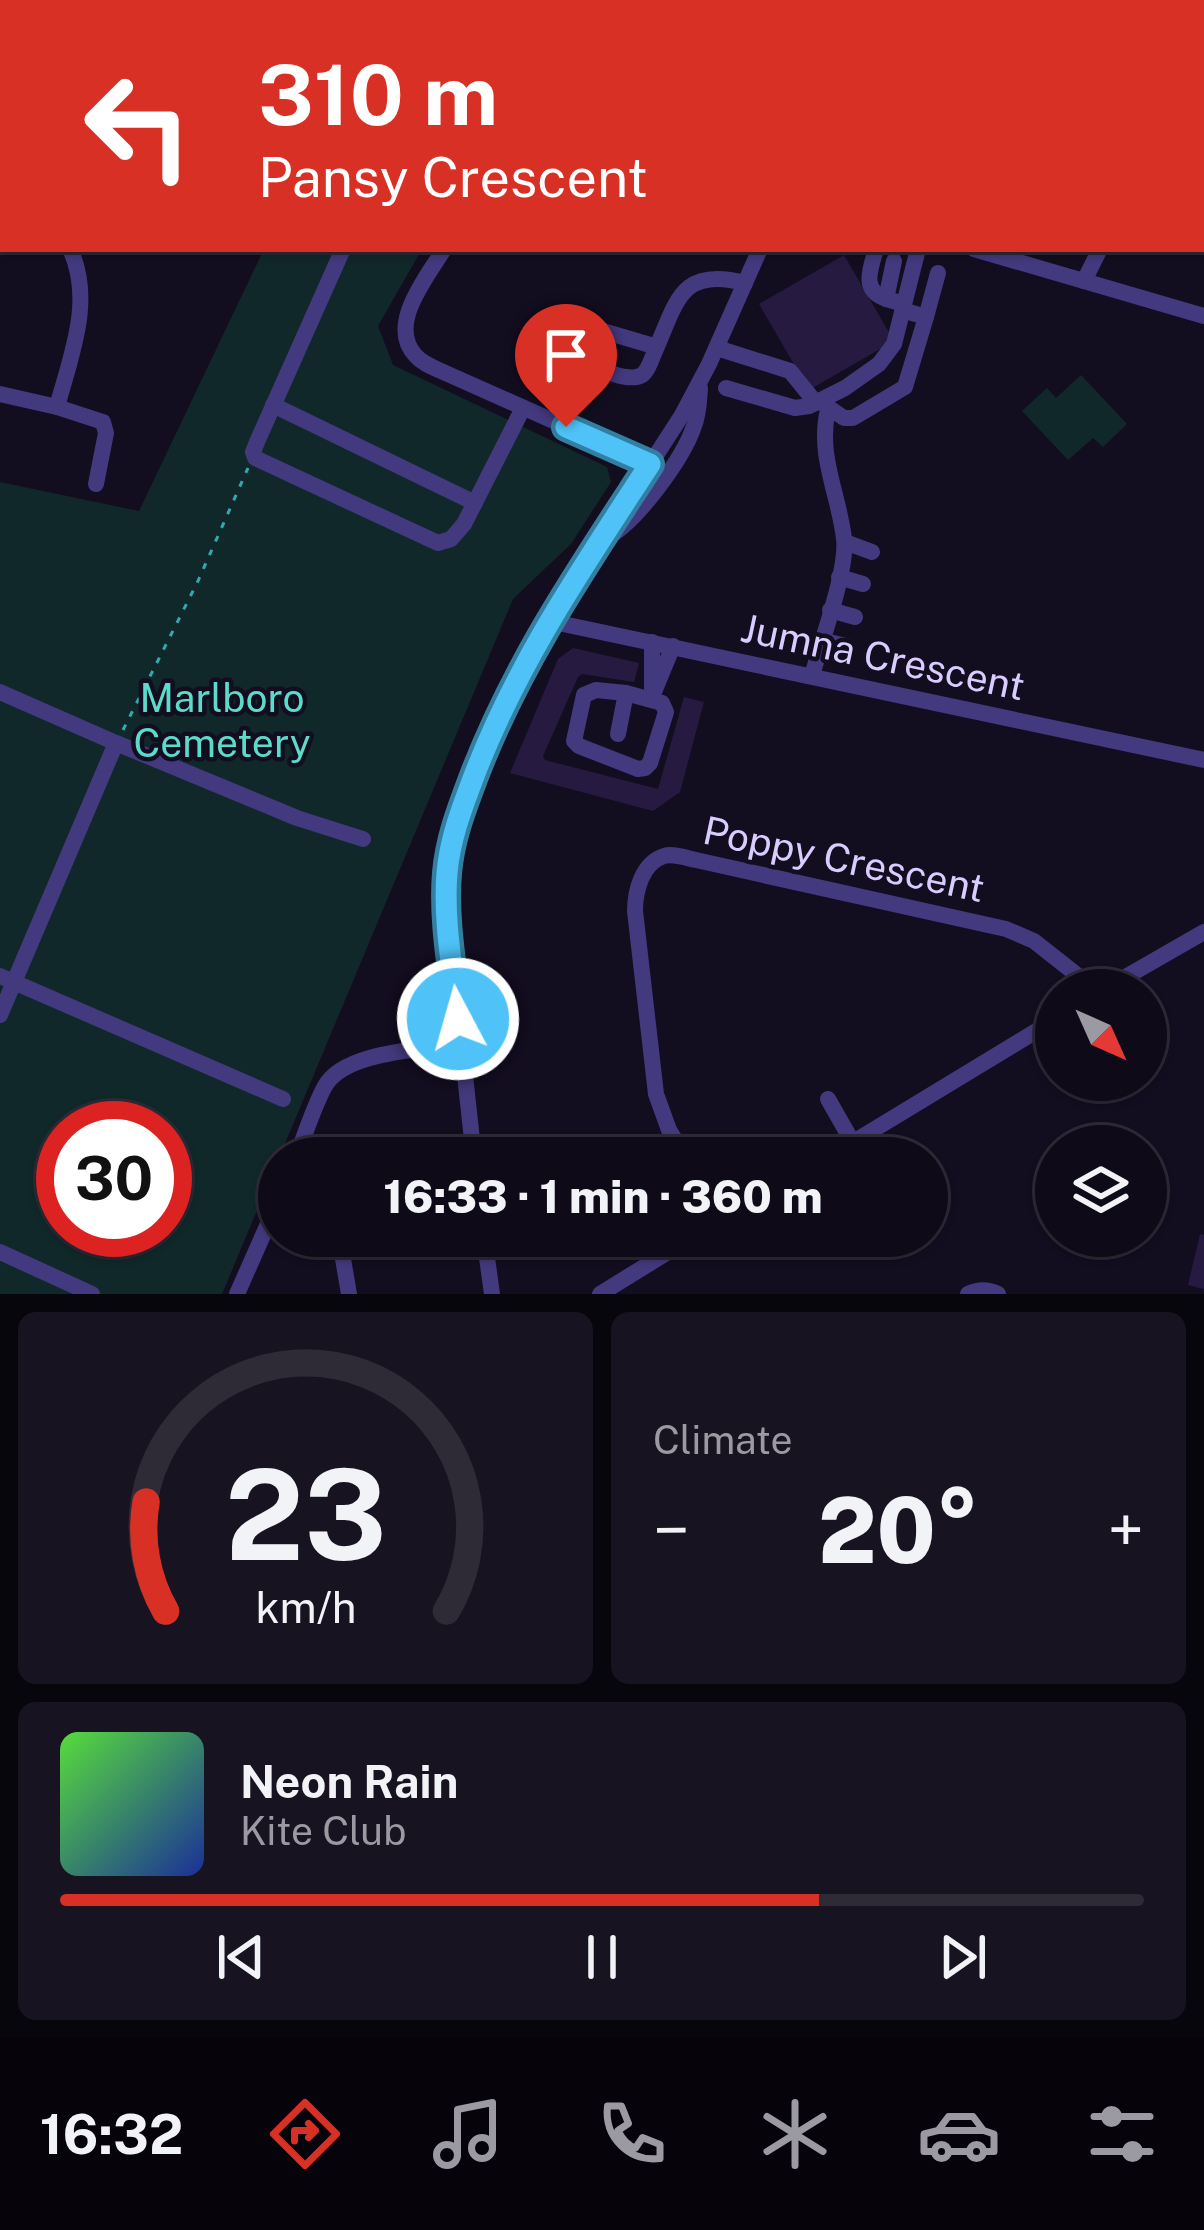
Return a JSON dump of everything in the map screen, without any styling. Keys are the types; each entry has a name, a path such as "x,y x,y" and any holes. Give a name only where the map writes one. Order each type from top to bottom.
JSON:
{"street":[{"path":"57,407 82,302 71,252"},
{"path":"343,252 253,456 431,542 446,541 460,531 524,408"},
{"path":"442,252 406,318 410,348 423,362 650,464"},
{"path":"471,1137 446,901 451,844 487,743 522,667 700,381 759,252"},
{"path":"875,252 868,278 873,293 926,317"},
{"path":"897,304 917,252"},
{"path":"985,252 1204,316"},
{"path":"1084,280 1098,252"},
{"path":"725,388 795,407 822,404 879,364 894,344 894,261"},
{"path":"717,348 790,371 822,404 844,418 853,418 905,387 938,273"},
{"path":"657,347 676,301 698,281 725,278 745,283"},
{"path":"599,542 638,514 689,439 700,381"},
{"path":"0,394 105,424 95,484"},
{"path":"812,676 845,542 823,440 822,404"},
{"path":"273,405 475,503"},
{"path":"845,542 872,551"},
{"path":"839,577 863,584"},
{"path":"830,610 855,617"},
{"name":"Jumna Crescent","path":"548,621 1204,760"},
{"path":"821,640 846,646"},
{"path":"652,642 652,698"},
{"path":"652,698 673,646"},
{"path":"596,690 626,693 652,698 666,712 650,763 638,770 579,746 574,737 584,695 596,690"},
{"path":"0,692 297,818 363,839"},
{"path":"618,734 626,693"},
{"path":"0,1015 7,979 116,743"},
{"name":"Poppy Crescent","path":"673,1137 656,1094 635,910 643,876 666,855 1006,929 1034,941 1072,969"},
{"path":"1138,969 1204,932"},
{"path":"7,979 284,1100"},
{"path":"863,1137 1035,1032"},
{"path":"304,1137 325,1086 348,1065 460,1043"},
{"path":"828,1099 850,1137"},
{"path":"237,1294 258,1248"},
{"path":"0,1252 92,1294"},
{"path":"343,1257 349,1294"},
{"path":"487,1257 492,1294"},
{"path":"600,1294 660,1257"},
{"path":"968,1294 976,1290 998,1294"}],"path":[{"path":"116,743 198,580 253,456"}],"green space":[{"name":"Marlboro Cemetery","path":"263,252 420,252 378,326 393,365 607,467 611,482 571,544 513,599 288,1137 258,1137 258,1208 222,1294 0,1294 0,482 139,511"},
{"path":"1081,375 1127,424 1103,447 1093,438 1068,460 1022,411 1047,388 1056,398"}],"building":[{"path":"844,255 894,341 809,390 759,304"},
{"path":"573,648 639,663 634,682 578,677 545,760 658,789 684,697 704,702 680,792 653,811 510,773 558,659"},
{"path":"1200,1234 1204,1235 1204,1289 1188,1285"}],"route":[{"path":"458,1019 446,901 447,869 459,817 487,743 533,646 650,464 566,427"}]}
